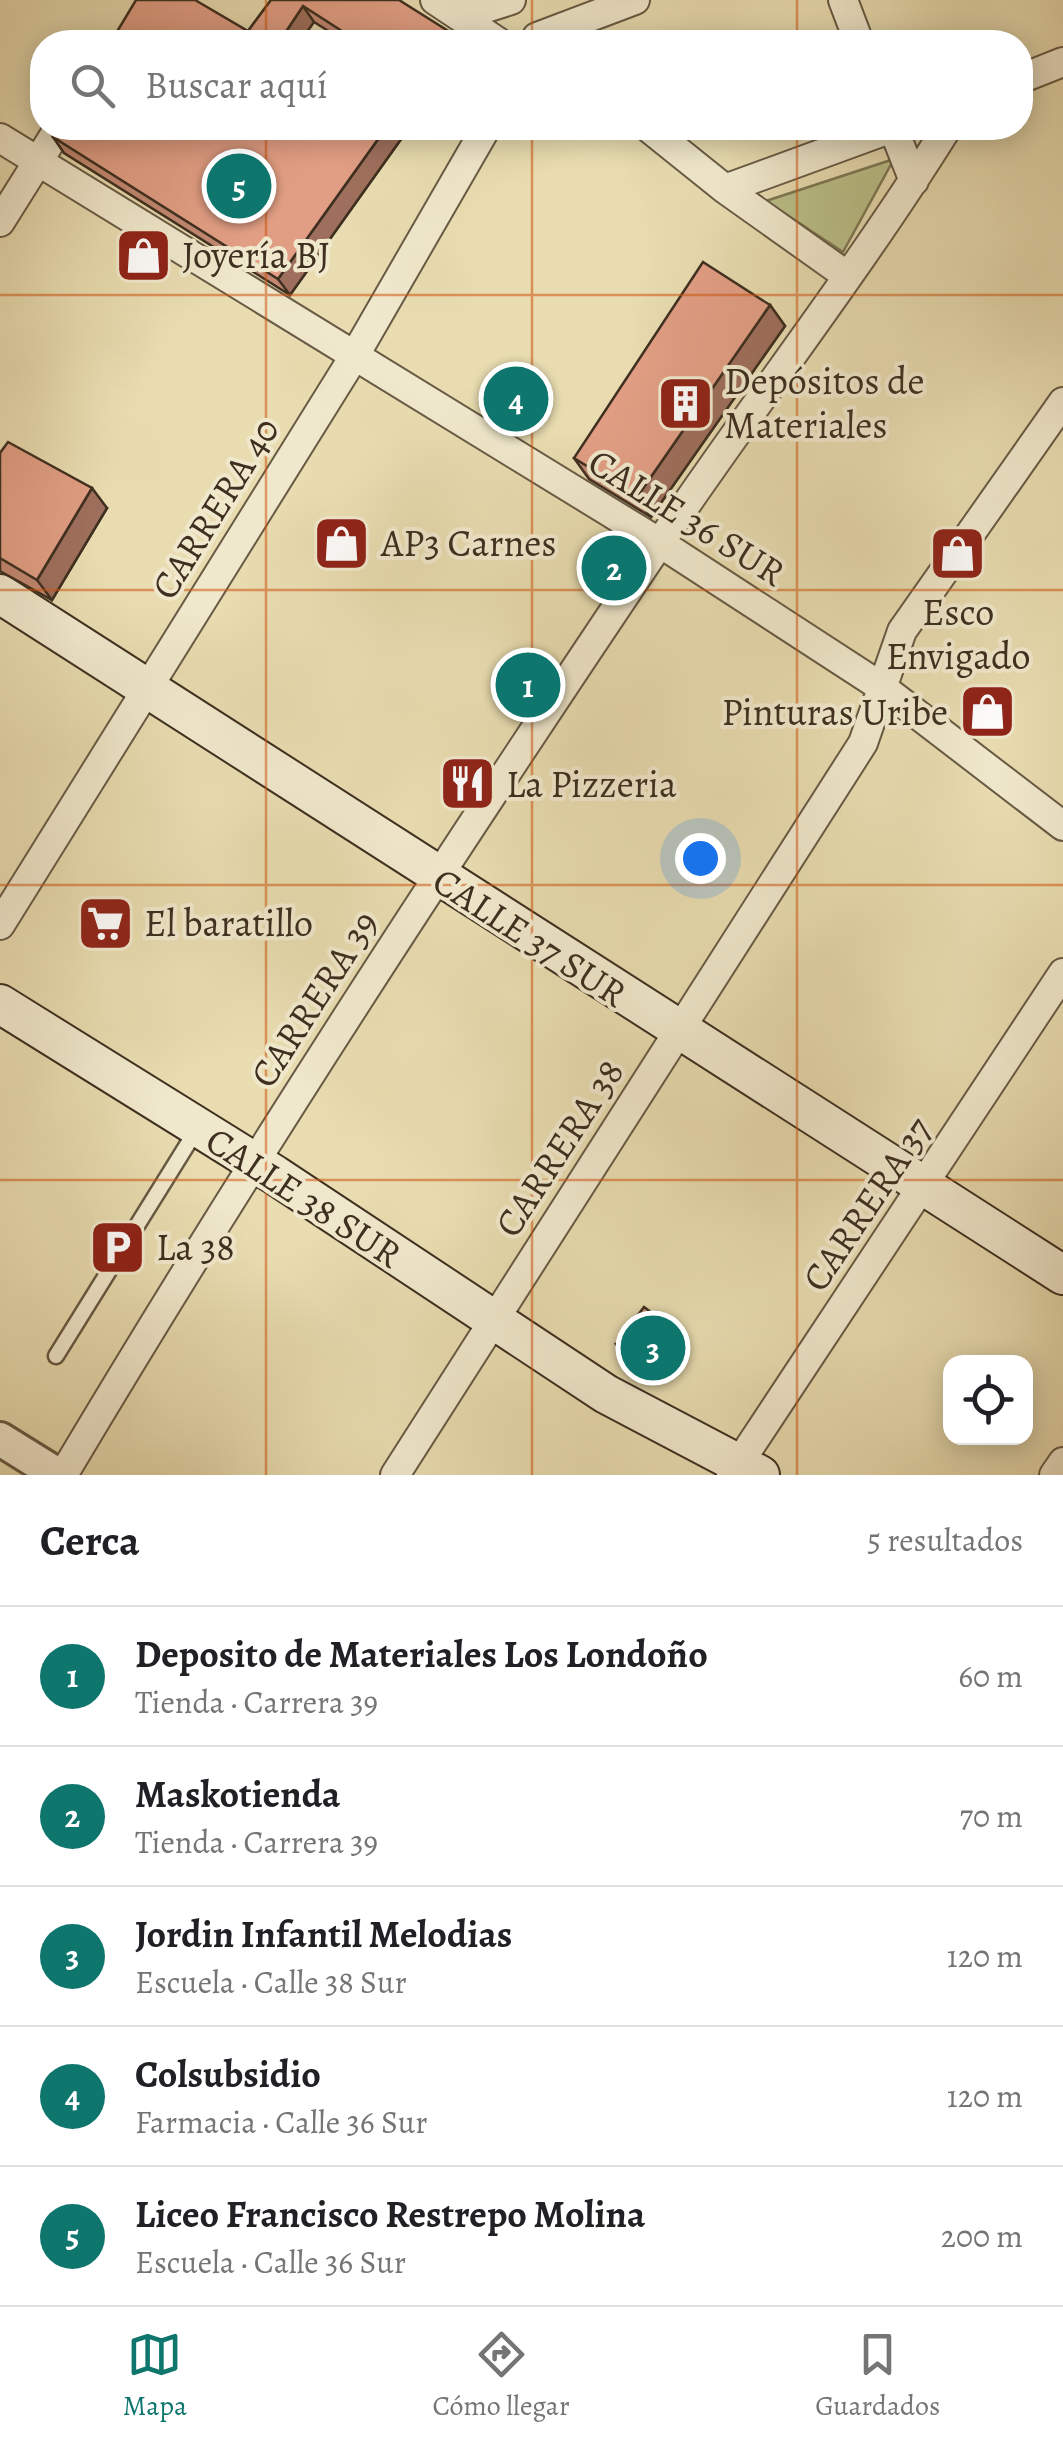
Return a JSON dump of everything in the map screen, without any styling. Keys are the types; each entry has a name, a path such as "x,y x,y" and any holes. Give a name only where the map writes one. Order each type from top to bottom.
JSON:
{"main road":[{"name":"CALLE 37 SUR","path":"0,594 678,1032 1063,1274"},
{"name":"CALLE 38 SUR","path":"0,1004 254,1162 492,1322 734,1472"}],"street":[{"path":"441,4 483,9 511,0"},
{"path":"519,0 534,30"},
{"path":"564,30 634,0"},
{"path":"843,0 854,30"},
{"path":"441,4 480,30"},
{"path":"1033,74 1063,62"},
{"name":"CALLE 36 SUR","path":"0,138 660,543 883,688 1059,811"},
{"path":"0,222 51,140"},
{"name":"CARRERA 40","path":"0,925 355,354 479,140"},
{"path":"664,140 724,189 846,275"},
{"path":"724,189 859,140"},
{"path":"897,140 914,181"},
{"name":"CARRERA 39","path":"61,1475 436,877 660,543 940,140"},
{"name":"CARRERA 38","path":"394,1475 863,743 902,631 1063,402"},
{"name":"CARRERA 37","path":"734,1472 1063,972"},
{"path":"0,1438 61,1475"},
{"path":"1054,1475 1063,1462"}],"lane":[{"path":"56,1356 198,1128"}],"green space":[{"path":"894,159 843,252 766,201"}],"building":[{"path":"136,0 195,0 246,30 118,30"},
{"path":"271,0 399,0 447,30 340,30 303,6 287,30 249,30"},
{"path":"58,140 377,140 278,279"},
{"name":"Depósitos de Materiales","path":"703,262 770,305 637,497 574,458"},
{"path":"8,442 92,488 37,580 0,558 0,453"},
{"path":"644,1307 675,1330 647,1367 616,1344"}],"place":[{"name":"Liceo Francisco Restrepo Molina","path":"239,186"},
{"name":"Joyería BJ","path":"143,255"},
{"name":"Colsubsidio","path":"516,399"},
{"name":"Depósitos de Materiales","path":"685,403"},
{"name":"AP3 Carnes","path":"342,543"},
{"name":"Esco Envigado","path":"958,554"},
{"name":"Maskotienda","path":"614,568"},
{"name":"Deposito de Materiales Los Londoño","path":"528,685"},
{"name":"Pinturas Uribe","path":"987,712"},
{"name":"La Pizzeria","path":"467,784"},
{"name":"El baratillo","path":"105,923"},
{"name":"La 38","path":"117,1247"},
{"name":"Jordin Infantil Melodias","path":"653,1348"}]}
